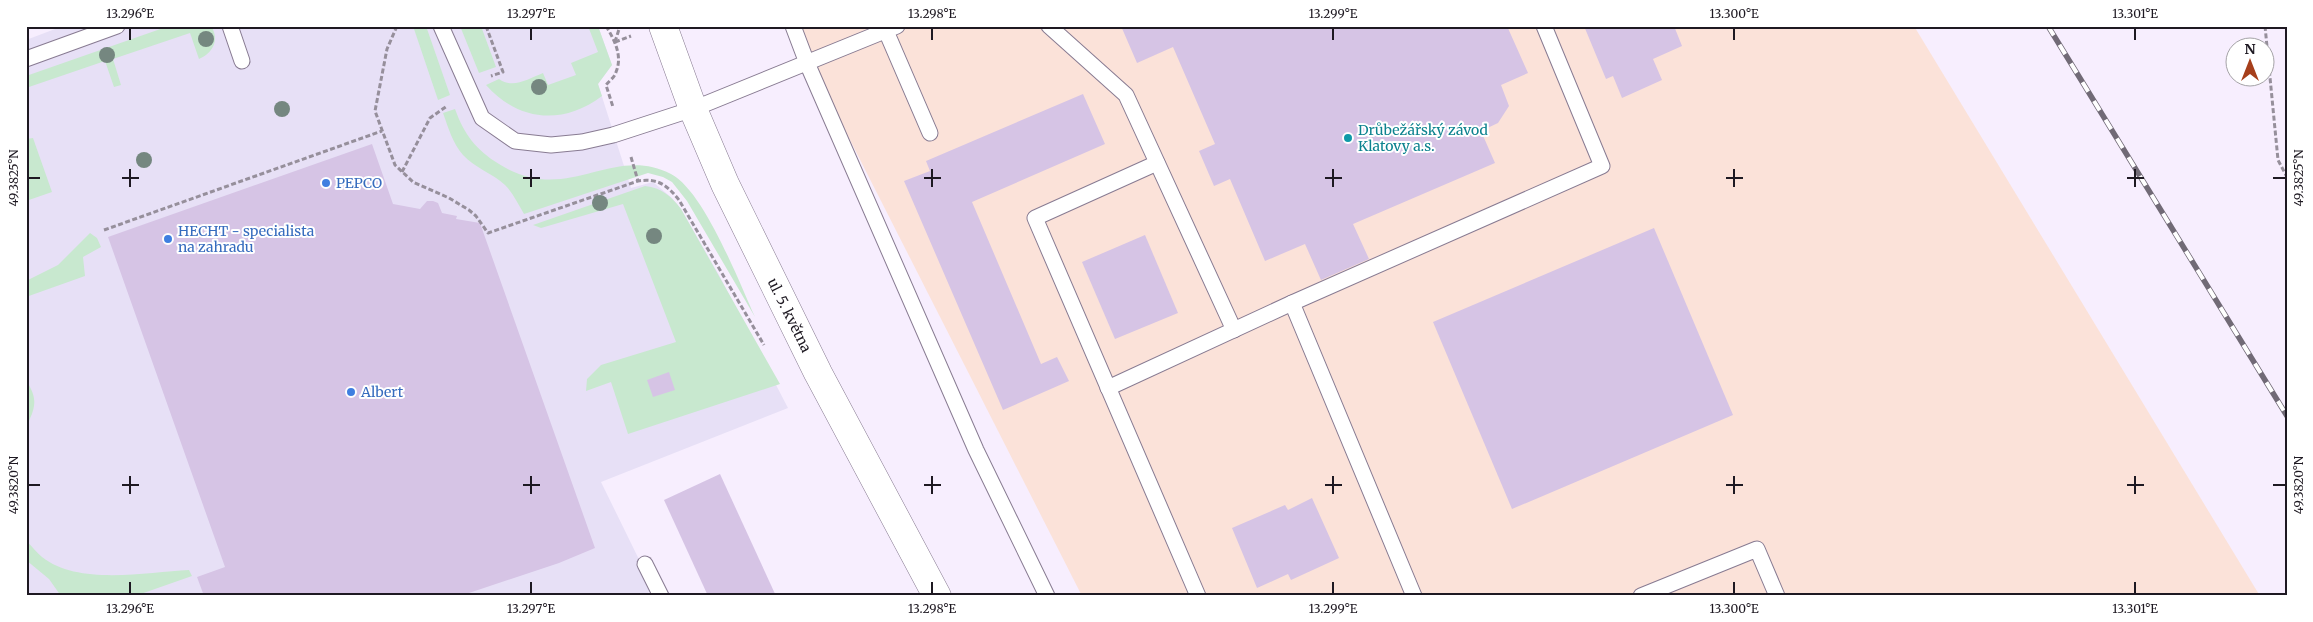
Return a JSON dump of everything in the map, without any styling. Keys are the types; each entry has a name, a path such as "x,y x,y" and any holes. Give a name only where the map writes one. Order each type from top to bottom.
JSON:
{"street":[{"name":"ul. 5. května","path":"664,26 693,109 725,184 818,373 937,596"}],"lane":[{"path":"26,59 117,26"},
{"path":"230,26 242,61"},
{"path":"441,26 482,118 515,141 551,145 582,142 613,135 693,109 892,28 930,133"},
{"path":"793,26 807,63 976,450 1047,596"},
{"path":"1049,26 1126,94 1234,330"},
{"path":"1108,388 1292,303 1602,166 1544,26"},
{"path":"1157,163 1035,218 1198,596"},
{"path":"1292,303 1414,596"},
{"path":"1641,596 1757,549 1777,596"},
{"path":"645,564 661,596"}],"path":[{"path":"397,26 387,49 375,110 395,165 413,182 449,198 469,210 476,216 488,233 638,180"},
{"path":"615,42 620,26"},
{"path":"2265,26 2278,160 2287,177"},
{"path":"104,230 382,131"}],"shaded area":[{"path":"63,26 598,26 612,65 598,84 631,188 653,182 672,198 681,209 719,275 788,408 601,482 654,590 641,596 26,596 26,40"},
{"path":"792,26 1914,26 2260,596 1082,596"}],"green space":[{"path":"169,26 211,26 215,36 214,46 199,59 190,33 113,59 121,85 114,87 105,61 26,88 26,76"},
{"path":"413,26 426,26 450,95 438,100"},
{"path":"460,26 481,26 496,67 479,73"},
{"path":"588,26 598,26 612,65 598,84 602,96 587,106 572,112 556,115 526,112 512,106 486,85 499,79 510,83 521,82 543,73 548,85 576,75 571,63 598,52"},
{"path":"455,109 462,126 477,147 491,159 523,176 546,179 568,178 629,165 649,166 671,174 696,199 708,217 755,317 687,201 672,182 663,177 648,173 524,214 505,185 459,151 443,113"},
{"path":"33,138 52,192 26,201 26,139"},
{"path":"645,186 666,193 681,209 780,384 628,434 611,382 586,391 587,379 601,365 676,342 623,204 541,228 533,225"},
{"path":"90,233 97,238 101,247 83,257 85,276 26,297 26,281 58,265"},
{"path":"26,380 34,398 34,408 26,427"},
{"path":"26,541 42,557 57,566 74,572 113,575 189,570 192,576 135,596 61,596 49,579 26,560"}],"building":[{"name":"Drůbežářský závod Klatovy a.s.","path":"1121,26 1507,26 1528,73 1501,85 1509,106 1498,123 1481,131 1495,163 1353,224 1369,259 1321,280 1305,244 1265,261 1230,179 1214,186 1199,151 1215,144 1173,47 1137,63"},
{"path":"1584,26 1674,26 1682,46 1653,59 1662,80 1622,98 1613,76 1606,79"},
{"path":"1083,94 1105,144 972,202 1041,364 1057,357 1069,381 1003,410 904,181 930,171 926,161"},
{"name":"Albert","path":"372,144 393,204 420,209 427,201 433,201 438,203 442,213 457,216 456,219 480,223 595,548 559,563 460,596 204,596 197,577 225,567 108,237"},
{"path":"1654,228 1733,415 1512,509 1433,322"},
{"path":"1145,235 1178,313 1115,339 1082,262"},
{"path":"669,372 675,390 653,397 647,380"},
{"path":"720,474 776,596 708,596 664,500"},
{"path":"1312,498 1339,558 1291,580 1288,574 1257,588 1232,528 1285,505 1288,510"}],"railway":[{"path":"2048,26 2287,416"}],"place":[{"name":"Drůbežářský závod Klatovy a.s.","path":"1348,138"},
{"name":"PEPCO","path":"326,183"},
{"name":"HECHT - specialista na zahradu","path":"168,239"},
{"name":"Albert","path":"351,392"}]}
